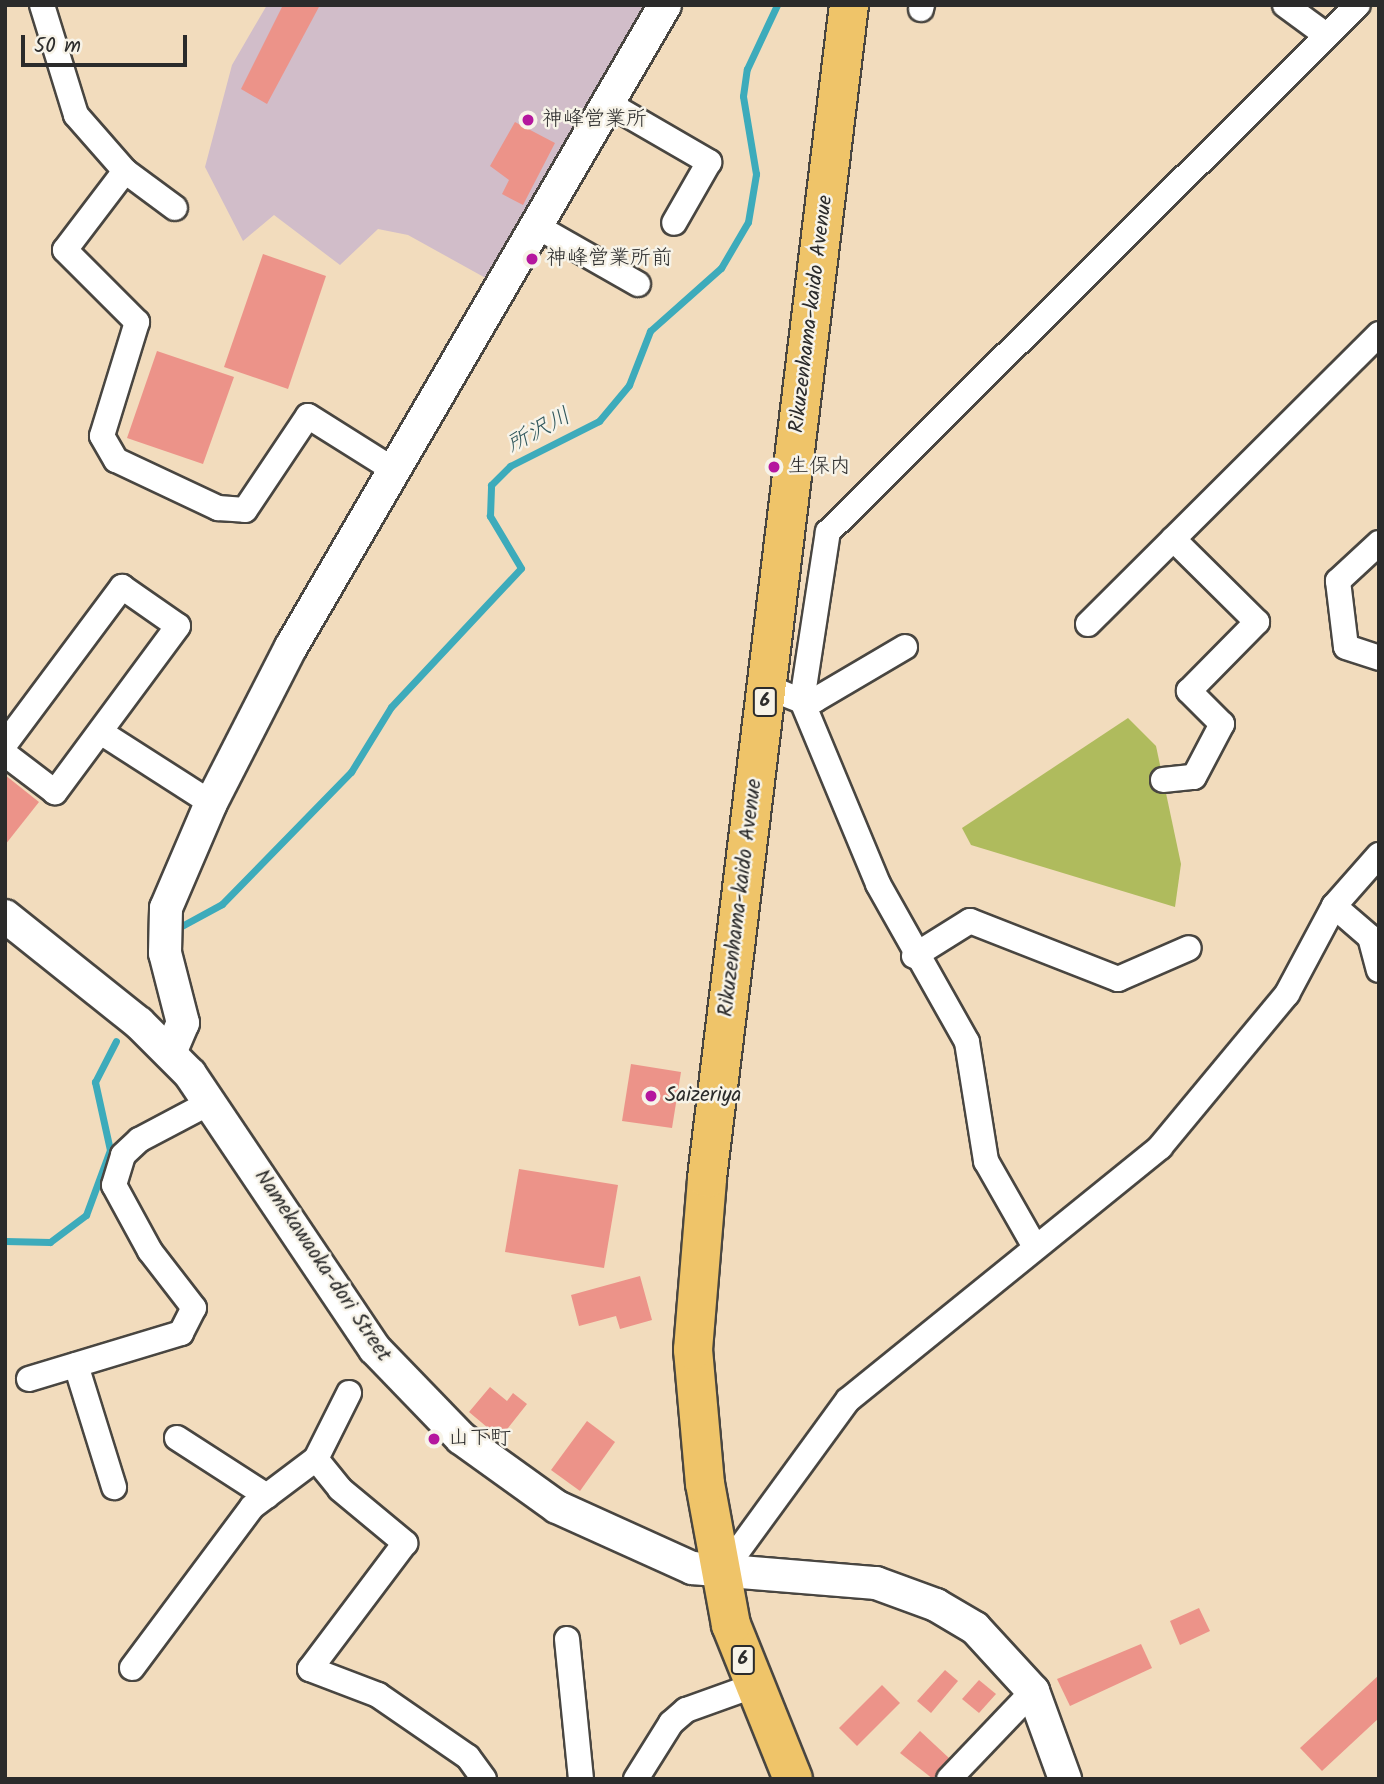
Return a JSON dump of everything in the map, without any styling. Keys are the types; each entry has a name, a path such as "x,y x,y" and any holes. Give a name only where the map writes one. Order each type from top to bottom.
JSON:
{"highway":[{"name":"Rikuzenhama-kaido Avenue","path":"793,1779 754,1686 722,1574 695,1399 695,1288 849,5"}],"street":[{"path":"42,5 76,115 125,171 175,208"},
{"path":"170,1053 183,1023 165,953 166,908 211,803 291,647 397,472 665,5"},
{"path":"1285,5 1326,35"},
{"path":"1034,1245 986,1161 967,1042 914,956 802,701 828,532 1358,5"},
{"path":"609,104 709,162 674,223"},
{"path":"125,171 65,250 137,322 102,436 116,460 218,509 245,510 308,416 397,472"},
{"path":"538,227 638,284"},
{"path":"1088,624 1379,334"},
{"path":"1163,780 1194,777 1222,724 1189,691 1257,622 1173,539"},
{"path":"1379,543 1338,581 1346,647 1379,657"},
{"path":"5,744 122,587 178,626 102,733 55,792 5,754"},
{"path":"767,687 802,701 815,700 905,647"},
{"path":"102,733 211,803"},
{"path":"722,1574 848,1400 1034,1245 1160,1147 1287,994 1334,906 1379,855"},
{"path":"1334,906 1370,937 1379,970"},
{"name":"Namekawaoka-dori Street","path":"5,916 170,1053 209,1103 375,1349 427,1407 557,1507 620,1539 722,1574 876,1583 898,1590 975,1628 1033,1691"},
{"path":"914,956 970,921 1118,979 1188,948"},
{"path":"29,1380 181,1333 194,1308 150,1251 114,1185 123,1155 139,1140 209,1103"},
{"path":"76,1365 114,1487"},
{"path":"132,1668 181,1594 267,1496 316,1459 349,1393"},
{"path":"177,1438 267,1496"},
{"path":"316,1459 340,1489 405,1543 310,1669 379,1695 468,1757 484,1779"},
{"path":"568,1639 581,1779"},
{"path":"636,1779 671,1723 686,1710 754,1686"},
{"path":"950,1779 1033,1691 1065,1779"}],"shaded area":[{"path":"267,5 648,5 491,281 408,235 378,229 340,265 274,215 243,241 205,167 232,65"}],"green space":[{"path":"1128,718 1156,746 1181,864 1175,907 971,845 962,828"}],"building":[{"path":"283,5 320,5 267,104 241,89"},
{"path":"515,122 555,143 523,205 502,194 509,180 490,166"},
{"path":"263,254 326,276 288,389 224,367"},
{"path":"157,351 234,377 203,464 127,438"},
{"path":"5,775 39,802 5,845"},
{"name":"Saizeriya","path":"631,1064 681,1072 672,1128 622,1121"},
{"path":"519,1169 618,1185 604,1268 505,1252"},
{"path":"640,1276 652,1320 620,1329 616,1316 579,1326 571,1295"},
{"path":"490,1387 507,1401 513,1393 527,1404 500,1438 469,1412"},
{"path":"587,1421 615,1442 580,1491 551,1470"},
{"path":"1199,1608 1210,1631 1180,1645 1170,1621"},
{"path":"1141,1644 1152,1668 1070,1706 1057,1679"},
{"path":"945,1670 958,1681 931,1713 917,1701"},
{"path":"1379,1675 1379,1718 1322,1771 1300,1748"},
{"path":"979,1680 996,1694 979,1713 962,1699"},
{"path":"882,1685 900,1703 857,1746 839,1728"},
{"path":"920,1731 949,1758 933,1779 900,1753"}],"waterway":[{"name":"所沢川","path":"178,928 222,904 351,772 391,707 521,568 490,516 491,485 510,466 599,421 629,385 650,331 721,268 748,222 756,174 743,96 747,69 777,5"},
{"name":"所沢川","path":"5,1241 50,1242 86,1215 110,1150 95,1082 116,1041"}],"place":[{"name":"神峰営業所","path":"528,120"},
{"name":"神峰営業所前","path":"532,259"},
{"name":"生保内","path":"774,467"},
{"name":"Saizeriya","path":"651,1096"},
{"name":"山下町","path":"434,1439"}]}
